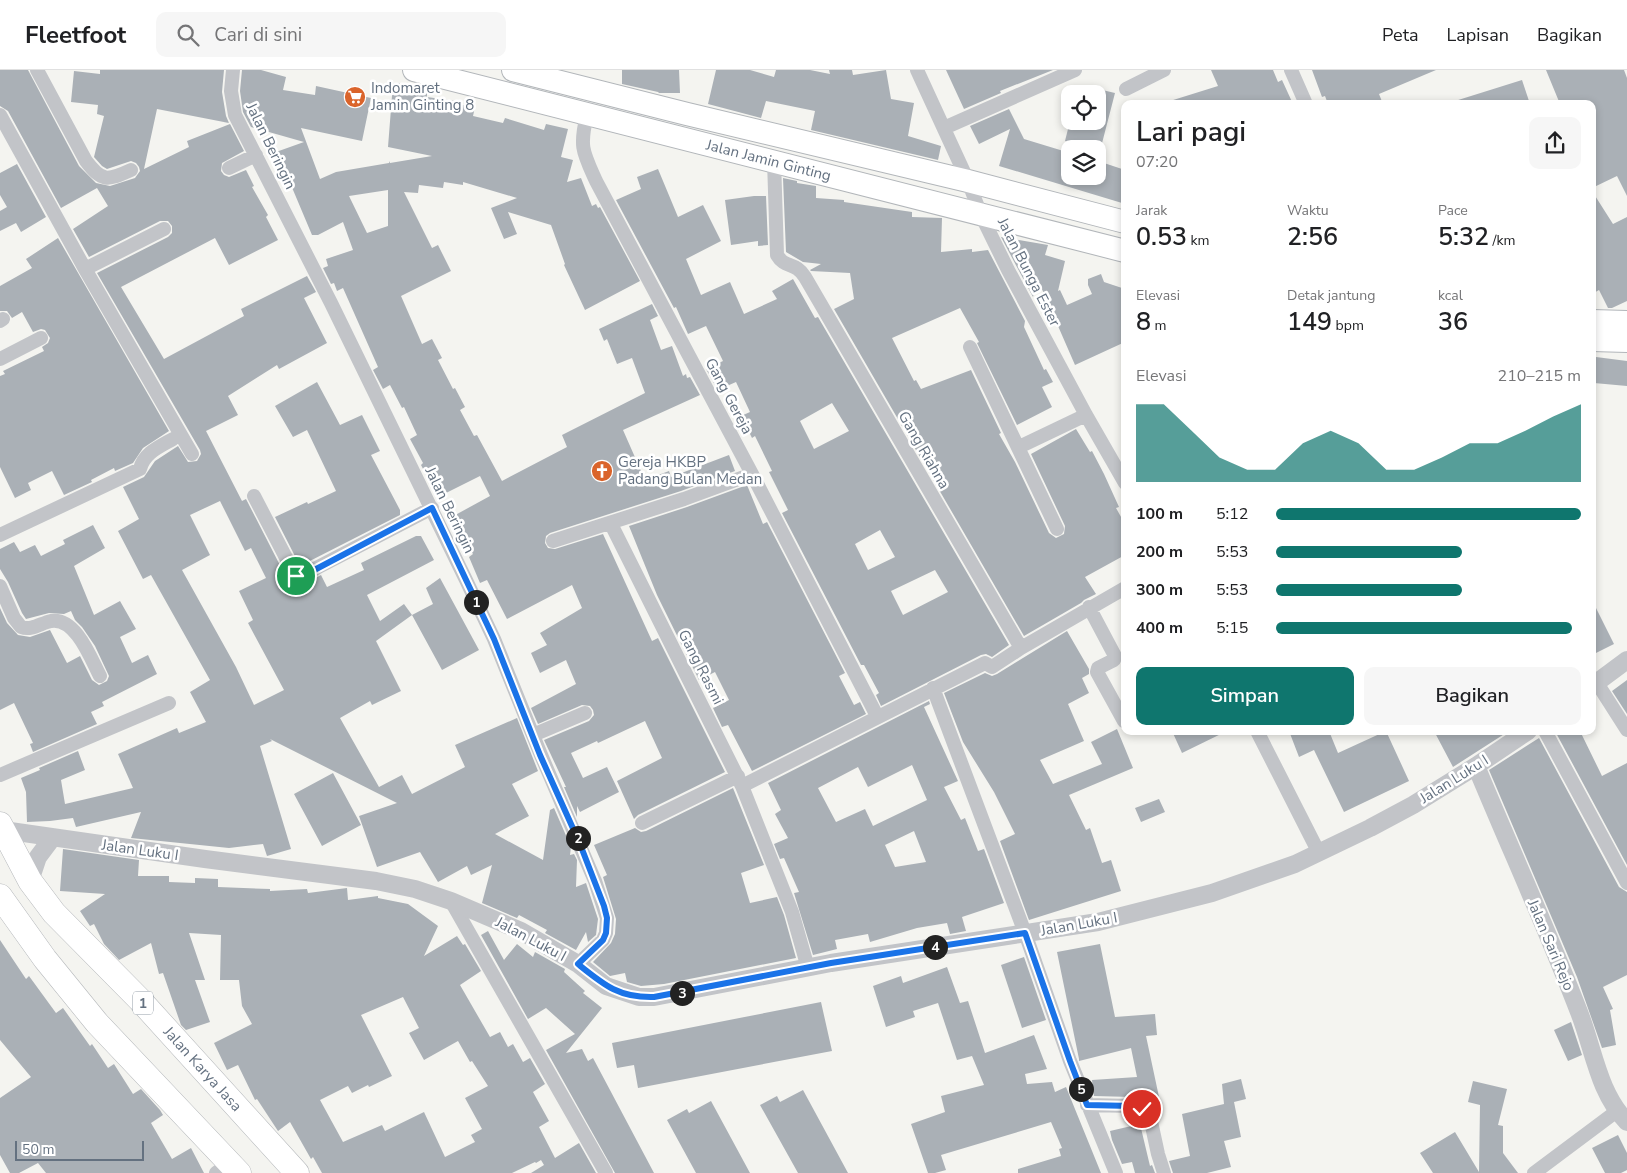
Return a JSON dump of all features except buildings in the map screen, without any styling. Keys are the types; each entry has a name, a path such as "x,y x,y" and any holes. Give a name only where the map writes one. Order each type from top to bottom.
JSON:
{"highway":[{"name":"Jalan Karya Jasa","path":"1,827 30,881 54,913 140,1000 297,1173"},
{"path":"0,896 45,959 97,1023 228,1170"}],"main road":[{"name":"Jalan Jamin Ginting","path":"414,70 587,115 774,160 1121,250"},
{"name":"Jalan Jamin Ginting","path":"513,70 687,114 968,181 1121,221"},
{"path":"1596,321 1627,322"},
{"path":"1596,340 1627,341"}],"street":[{"path":"37,70 86,161 96,174 108,179 131,170"},
{"name":"Jalan Beringin","path":"233,70 231,90 233,107 432,508 494,639 584,854 607,918 606,933 603,940 578,964"},
{"name":"Jalan Bunga Ester","path":"917,70 1008,270 1086,416 1121,476"},
{"path":"944,128 1075,70"},
{"path":"1126,89 1164,70"},
{"path":"1291,70 1304,100"},
{"path":"0,115 85,269 192,454"},
{"name":"Gang Gereja","path":"587,115 582,140 585,155 596,181 752,474 877,716"},
{"path":"229,168 256,155"},
{"name":"Gang Riahna","path":"774,160 779,259 800,269 805,276 1021,648"},
{"path":"85,269 164,229"},
{"path":"0,359 41,338"},
{"path":"970,347 1058,530"},
{"path":"1019,447 1086,416"},
{"path":"0,536 140,469 143,460 156,448 173,439"},
{"path":"553,541 611,524 752,474"},
{"path":"254,496 294,575 299,577 432,508"},
{"name":"Gang Rasmi","path":"611,524 740,781 792,912 808,968"},
{"path":"0,586 14,618 21,627 31,628 58,621 69,626 80,639 100,676"},
{"path":"642,823 740,781 985,663 992,667 1089,607 1121,590"},
{"path":"1089,607 1115,656 1114,660 1098,668 1097,672 1121,716"},
{"path":"1596,683 1627,660"},
{"path":"1596,685 1627,730"},
{"path":"933,688 1025,933 1070,1061 1116,1173"},
{"path":"0,775 169,704"},
{"path":"533,735 585,713"},
{"path":"1259,735 1319,852"},
{"name":"Jalan Luku I","path":"1,827 53,837 376,881 416,889 451,901 521,931 578,964 606,986 639,997 674,995 831,963 1098,922 1167,906 1212,893 1295,864 1413,805 1522,735"},
{"path":"1547,735 1627,883"},
{"name":"Jalan Sari Rejo","path":"1476,766 1579,1011 1600,1079 1622,1117"},
{"path":"30,881 38,857 53,837"},
{"path":"451,901 606,1173"},
{"path":"1087,1105 1132,1106 1146,1112 1152,1122 1164,1173"},
{"path":"1534,1173 1622,1117"}],"place":[{"name":"Indomaret Jamin Ginting 8","path":"355,97"},
{"name":"Gereja HKBP Padang Bulan Medan","path":"602,471"}],"route":[{"path":"296,576 301,577 432,508 494,639 540,755 595,881 604,906 608,926 603,940 578,964 606,986 625,994 639,997 674,995 831,963 1025,933 1087,1105 1132,1106 1142,1109"}]}
